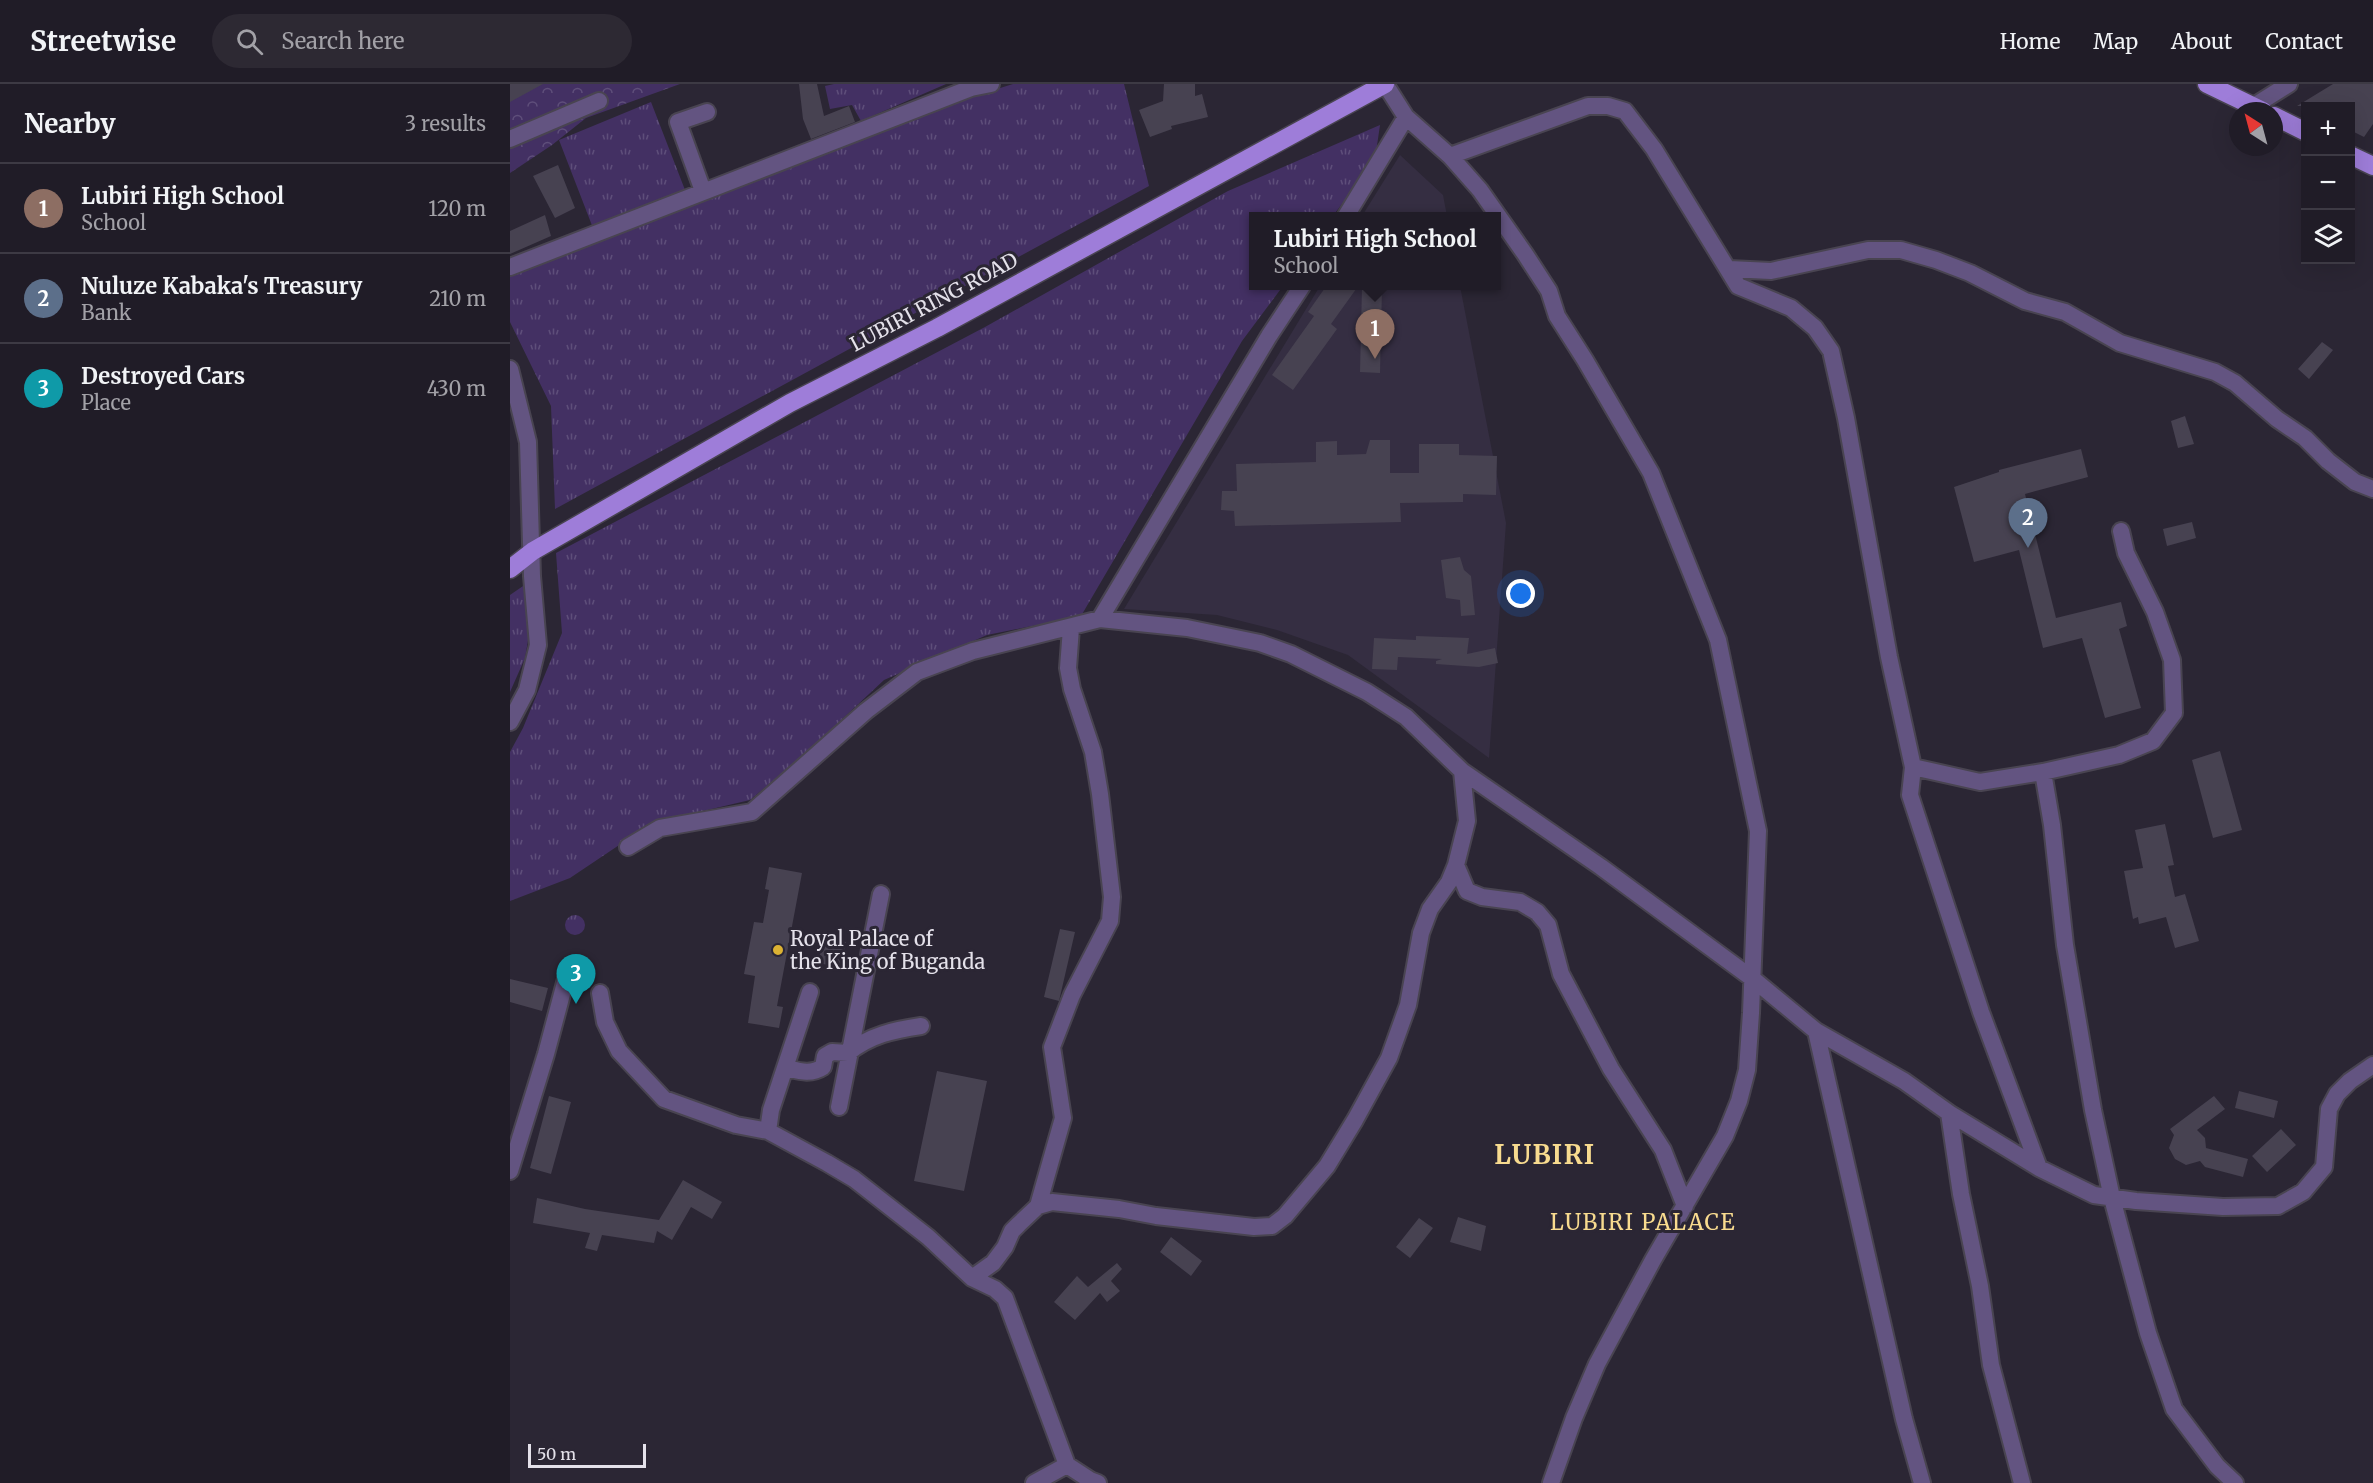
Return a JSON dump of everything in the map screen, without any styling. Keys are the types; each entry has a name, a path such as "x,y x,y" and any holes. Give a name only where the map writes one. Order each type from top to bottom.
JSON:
{"main road":[{"name":"LUBIRI RING ROAD","path":"510,569 533,551 790,403 937,328 1385,84"},
{"path":"2207,84 2244,102"},
{"path":"2283,120 2301,130"},
{"path":"2352,156 2373,166"}],"street":[{"path":"510,267 971,88 991,84"},
{"path":"1385,84 1406,117 1450,156 1480,190 1495,212"},
{"path":"2267,102 2289,84"},
{"path":"510,139 599,101"},
{"path":"1450,156 1588,106 1608,105 1625,111 1654,149 1738,286 1791,308 1815,328 1831,351 1846,418 1889,657 1913,767 1910,795 1981,1012 2039,1168"},
{"path":"702,192 678,122 707,112"},
{"path":"1348,212 1406,117"},
{"path":"1501,221 1549,291 1557,316 1651,473 1718,640 1758,831 1753,979 1747,1070 1739,1101 1725,1136 1597,1364 1574,1418 1551,1483"},
{"path":"1729,269 1771,271 1868,250 1901,250 1935,260 1970,273 2025,301 2065,312 2120,343 2215,372 2235,383 2277,419 2305,438 2328,461 2355,482 2373,489"},
{"path":"1100,620 1299,290"},
{"path":"510,369 528,442 532,576 538,645 526,690 510,722"},
{"path":"1913,767 1980,782 2043,772 2119,755 2153,741 2174,713 2172,660 2155,612 2126,553 2121,531"},
{"path":"628,847 660,828 752,812 866,711 916,672 973,651 1100,620 1187,628 1260,644 1291,654 1367,692 1406,717 1462,771 1601,867 1753,979 1816,1031 1904,1081 1950,1113 2039,1168 2094,1195 2241,1208 2278,1206 2303,1192 2324,1167 2329,1108 2337,1094 2350,1081 2373,1065"},
{"path":"1038,1206 1063,1118 1052,1047 1072,995 1110,921 1112,897 1093,752 1072,689 1068,668 1071,628"},
{"path":"972,1278 993,1263 1005,1247 1012,1232 1038,1206 1052,1202 1083,1204 1156,1216 1254,1227 1272,1226 1285,1216 1327,1166 1389,1058 1408,1005 1421,933 1430,909 1449,882 1456,865 1467,821 1462,771"},
{"path":"2043,772 2052,825 2064,945 2093,1110 2112,1198 2148,1333 2174,1410 2217,1466 2235,1483"},
{"path":"1456,865 1467,891 1482,897 1520,902 1537,912 1548,925 1561,974 1611,1069 1663,1150 1685,1206"},
{"path":"839,1107 881,894"},
{"path":"510,1171 566,979"},
{"path":"768,1131 771,1110 810,992"},
{"path":"600,993 605,1022 620,1051 664,1099 736,1125 768,1131 854,1179 928,1237 972,1278 995,1289 1005,1298 1067,1465 1098,1483"},
{"path":"786,1068 805,1072 818,1071 823,1067 825,1056 832,1052 848,1053 863,1041 901,1029 921,1026"},
{"path":"1816,1031 1904,1419 1923,1483"},
{"path":"1950,1113 1961,1194 1980,1286 1991,1365 2022,1483"},
{"path":"1035,1483 1067,1465"}],"shaded area":[{"path":"1400,155 1443,195 1446,212 1364,212"},
{"path":"1318,290 1461,290 1506,523 1489,758 1348,655 1277,630 1217,615 1124,609"}],"green space":[{"path":"510,84 680,84 586,118 552,145 510,173"},
{"path":"834,84 946,84 861,121 852,105 830,109 825,86"},
{"path":"1013,84 1124,84 1149,186 555,509 551,406 510,322 510,272 860,132"},
{"path":"651,102 685,190 593,228 559,140"},
{"path":"1380,125 1375,159 1336,212 1249,212 1249,290 1280,290 1242,341 1081,616 987,635 884,680 807,752 750,800 652,823 570,878 510,901 510,752 523,728 562,633 556,553 985,327 1228,191"},
{"path":"526,584 531,623 525,658 510,692 510,595"},
{"path":"575,915 582,918 585,925 582,932 575,935 568,932 565,925 568,918"}],"building":[{"path":"510,84 543,84 510,102"},
{"path":"799,84 817,84 824,116 849,106 855,122 811,139 803,119"},
{"path":"1164,84 1195,84 1195,96 1202,94 1208,117 1171,126 1172,129 1150,137 1139,110 1163,101"},
{"path":"2333,84 2373,84 2373,124 2364,137 2355,132 2355,102 2304,102"},
{"path":"558,165 575,208 555,218 533,176"},
{"path":"545,215 551,236 510,254 510,231"},
{"path":"1323,290 1355,290 1331,324 1337,329 1293,390 1272,375 1314,316 1308,312"},
{"path":"1362,290 1382,290 1380,373 1360,372"},
{"path":"2322,342 2333,350 2309,379 2298,369"},
{"path":"2185,416 2194,444 2178,448 2171,421"},
{"path":"1370,440 1390,440 1390,473 1419,473 1419,444 1459,444 1459,455 1497,456 1496,495 1463,494 1463,502 1400,503 1401,522 1235,526 1234,511 1221,510 1222,491 1237,491 1236,464 1316,462 1316,442 1337,441 1337,455 1366,454"},
{"path":"2081,449 2088,477 2025,494 2056,618 2121,602 2127,626 2119,629 2141,708 2105,718 2082,638 2043,648 2019,550 1974,562 1954,487 1999,472 1999,470"},
{"path":"2192,522 2196,538 2167,546 2163,529"},
{"path":"1460,557 1464,570 1471,576 1475,615 1461,616 1460,600 1446,598 1441,560"},
{"path":"1416,636 1469,638 1467,654 1495,648 1498,663 1479,667 1436,664 1436,661 1442,659 1398,657 1397,670 1372,669 1374,638 1416,640"},
{"path":"2220,751 2242,830 2213,838 2192,760"},
{"path":"2165,824 2174,865 2168,866 2175,897 2185,894 2199,941 2175,948 2166,917 2139,924 2138,917 2133,919 2124,871 2143,868 2135,830"},
{"name":"Royal Palace of the King of Buganda","path":"769,867 802,873 777,1006 783,1007 779,1028 748,1023 755,976 744,974 754,922 763,923 769,890 765,889"},
{"path":"1060,929 1075,932 1059,1001 1044,997"},
{"path":"828,939 846,942 844,955 847,956 844,968 818,963 822,944 827,945"},
{"path":"510,979 548,988 542,1011 510,1002"},
{"path":"937,1071 987,1081 964,1191 914,1181"},
{"path":"2239,1091 2278,1101 2274,1118 2235,1108"},
{"path":"549,1096 571,1102 551,1174 530,1168"},
{"path":"2214,1096 2225,1109 2197,1130 2205,1138 2206,1148 2248,1159 2243,1177 2205,1167 2200,1161 2186,1165 2175,1159 2169,1148 2174,1135 2170,1129"},
{"path":"2281,1129 2296,1145 2267,1172 2252,1156"},
{"path":"683,1180 722,1202 712,1219 691,1207 672,1240 657,1231 654,1243 602,1235 597,1251 585,1248 590,1233 533,1223 537,1198 585,1209 659,1220"},
{"path":"1458,1217 1486,1226 1481,1251 1450,1242"},
{"path":"1419,1218 1433,1228 1410,1258 1396,1247"},
{"path":"1171,1237 1202,1261 1191,1276 1160,1252"},
{"path":"1117,1263 1122,1269 1111,1281 1120,1291 1107,1302 1100,1293 1075,1320 1054,1302 1077,1276 1088,1287"}],"place":[{"name":"Lubiri High School","path":"1375,359"},
{"name":"Nuluze Kabaka's Treasury","path":"2028,548"},
{"name":"Royal Palace of the King of Buganda","path":"778,950"},
{"name":"Destroyed Cars","path":"576,1004"}],"district":[{"name":"LUBIRI","path":"1545,1155"},
{"name":"LUBIRI PALACE","path":"1643,1222"}]}
